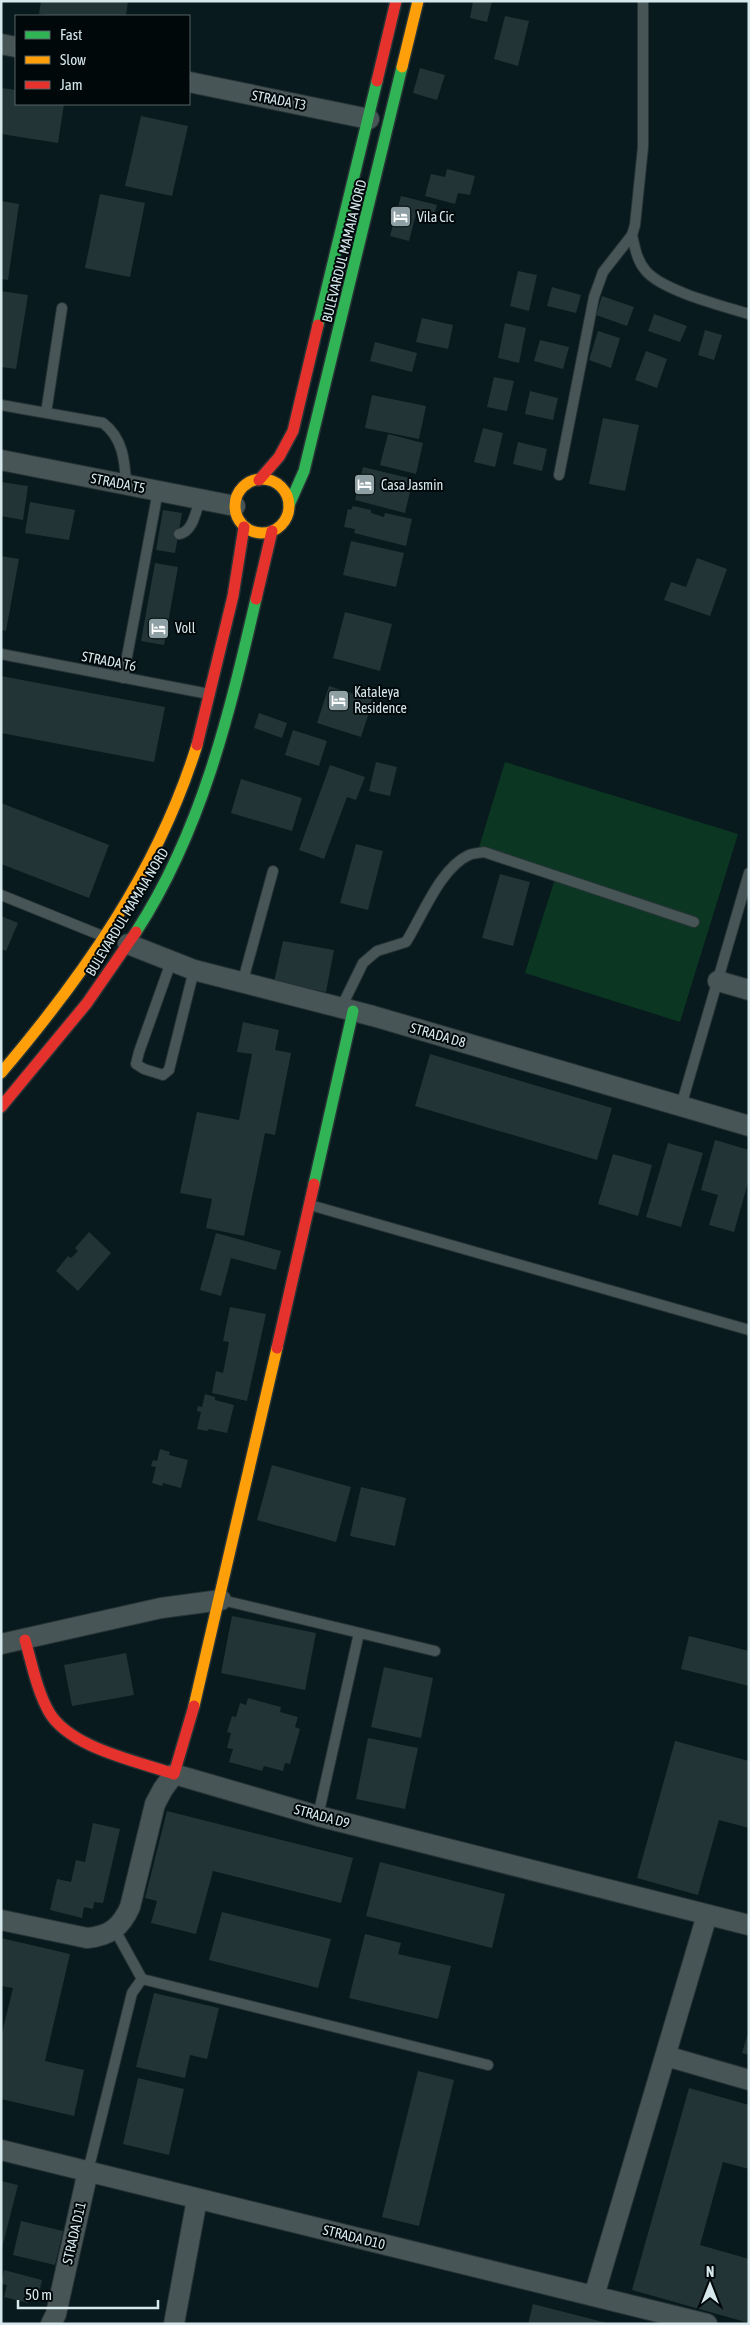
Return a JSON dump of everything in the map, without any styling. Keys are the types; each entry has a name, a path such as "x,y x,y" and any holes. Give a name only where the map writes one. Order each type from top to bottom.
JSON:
{"main road":[{"name":"BULEVARDUL MAMAIA NORD","path":"259,480 275,464 289,442 293,431 396,1"},
{"name":"BULEVARDUL MAMAIA NORD","path":"289,505 298,488 306,462 418,1"},
{"path":"259,480 273,482 279,486 288,498 289,505 282,524 272,531 262,533 253,532 244,527 237,516 235,506 239,493 244,486 259,480"},
{"name":"BULEVARDUL MAMAIA NORD","path":"1,1073 84,971 106,937 162,840 196,749 211,694 238,573 244,527"},
{"name":"BULEVARDUL MAMAIA NORD","path":"1,1107 82,1010 128,944 182,850 218,754 272,531"},
{"path":"25,1640 42,1695 53,1718 76,1737 174,1774 199,1691 310,1205 347,1009"}],"street":[{"path":"1,44 15,47"},
{"name":"STRADA T3","path":"190,82 369,119"},
{"name":"STRADA T5","path":"1,460 235,506"},
{"name":"STRADA D8","path":"128,944 194,970 242,984 347,1009 749,1126"},
{"path":"718,981 749,990"},
{"path":"1,1644 161,1608 220,1600"},
{"path":"1,1920 87,1938 100,1937 115,1930 124,1921 130,1907 155,1804 174,1774"},
{"name":"STRADA D9","path":"174,1774 318,1816 749,1925"},
{"path":"594,2296 708,1916"},
{"path":"666,2056 749,2080"},
{"name":"STRADA D10","path":"1,2150 707,2324"},
{"name":"STRADA D11","path":"51,2324 56,2314 88,2171"},
{"path":"174,2324 197,2199"}],"lane":[{"path":"559,475 594,296 603,272 632,235 636,225 643,146 643,1"},
{"path":"632,235 641,264 647,273 664,285 749,314"},
{"path":"46,413 62,308"},
{"path":"1,405 103,423 114,431 125,460 126,485"},
{"path":"123,678 155,530 158,491"},
{"path":"179,534 184,534 188,529 200,499"},
{"name":"STRADA T6","path":"1,654 211,694"},
{"path":"347,1009 362,963 377,951 406,942 418,924 434,890 458,864 469,856 484,852 694,922"},
{"path":"242,984 273,871"},
{"path":"681,1106 749,873"},
{"path":"1,895 106,937"},
{"path":"171,962 139,1052 136,1064 144,1069 163,1075 170,1070 194,970"},
{"path":"310,1205 749,1330"},
{"path":"220,1600 436,1651"},
{"path":"318,1816 359,1633"},
{"path":"115,1930 142,1978 488,2064"},
{"path":"88,2171 132,1993 142,1978"}],"green space":[{"path":"505,762 738,834 680,1022 525,973 555,879 477,854"}],"building":[{"path":"41,1 128,1 126,15 39,14"},
{"path":"473,1 492,1 487,22 470,18"},
{"path":"505,16 529,21 518,66 494,59"},
{"path":"420,68 445,75 437,100 413,93"},
{"path":"1,88 15,90 15,105 64,105 58,143 1,134"},
{"path":"141,116 188,126 172,196 125,186"},
{"path":"447,169 475,176 470,195 458,193 455,204 425,196 431,174 445,177"},
{"path":"100,194 145,203 130,277 85,268"},
{"path":"401,196 437,205 433,219 416,214 409,241 390,236"},
{"path":"1,201 19,204 8,280 1,279"},
{"path":"518,271 537,275 529,311 510,306"},
{"path":"552,287 581,295 576,313 547,306"},
{"path":"1,291 28,295 16,369 1,367"},
{"path":"602,296 634,307 627,326 596,315"},
{"path":"654,314 687,326 680,342 648,331"},
{"path":"422,318 453,325 448,349 416,342"},
{"path":"505,323 526,328 519,363 498,358"},
{"path":"705,330 722,335 714,360 698,355"},
{"path":"598,331 620,338 611,368 589,360"},
{"path":"540,340 569,347 563,369 534,361"},
{"path":"375,342 417,353 412,372 370,361"},
{"path":"646,351 667,359 657,388 635,380"},
{"path":"494,377 514,381 507,411 487,407"},
{"path":"530,391 558,398 553,420 525,414"},
{"path":"372,395 426,406 419,439 365,428"},
{"path":"603,418 639,425 625,491 589,484"},
{"path":"483,428 503,433 495,467 474,462"},
{"path":"388,434 423,443 416,474 380,465"},
{"path":"518,442 547,449 542,471 513,464"},
{"path":"363,467 413,479 405,513 355,500"},
{"path":"1,482 28,486 23,520 1,516"},
{"path":"30,502 75,510 69,540 25,533"},
{"path":"353,506 371,510 371,513 384,517 385,513 412,519 406,546 354,533 355,529 344,527 348,509 351,510"},
{"path":"163,510 182,513 175,553 156,550"},
{"path":"351,541 404,553 396,587 343,575"},
{"path":"1,556 19,559 6,631 1,630"},
{"path":"697,558 727,569 710,616 664,600 671,582 686,587"},
{"path":"155,563 178,567 164,645 141,641"},
{"path":"345,612 392,624 380,671 333,658"},
{"path":"1,676 165,707 154,762 1,733"},
{"path":"329,686 373,700 361,737 317,723"},
{"path":"259,713 287,723 282,738 254,728"},
{"path":"293,730 327,741 319,766 285,755"},
{"path":"376,762 397,767 390,796 369,791"},
{"path":"330,765 365,777 356,800 347,797 324,859 299,850"},
{"path":"241,779 302,798 292,831 231,813"},
{"path":"1,803 109,845 89,898 1,864"},
{"path":"356,844 383,851 368,910 340,903"},
{"path":"500,874 530,882 513,946 482,938"},
{"path":"1,916 18,923 6,951 1,949"},
{"path":"283,941 334,950 326,992 274,982"},
{"path":"243,1022 279,1030 275,1050 291,1053 275,1135 265,1133 244,1236 206,1228 212,1199 180,1193 197,1112 239,1120 252,1054 237,1052"},
{"path":"430,1054 612,1108 597,1160 415,1106"},
{"path":"715,1140 749,1150 749,1179 734,1232 709,1225 718,1195 701,1190"},
{"path":"668,1143 703,1153 681,1227 646,1217"},
{"path":"613,1154 652,1165 638,1216 598,1204"},
{"path":"89,1232 111,1253 78,1291 56,1271 68,1256 71,1258 78,1251 75,1248"},
{"path":"216,1233 281,1251 276,1270 231,1258 221,1296 200,1290"},
{"path":"230,1307 266,1314 247,1401 212,1393 216,1371 223,1373 229,1342 223,1341"},
{"path":"205,1394 215,1397 215,1400 234,1405 227,1433 209,1429 207,1431 197,1429 201,1412 197,1411 198,1406 202,1407"},
{"path":"160,1449 170,1452 169,1455 188,1460 181,1488 163,1483 162,1486 152,1483 156,1467 151,1466 153,1460 157,1461"},
{"path":"272,1465 351,1487 336,1542 257,1520"},
{"path":"361,1487 406,1498 395,1546 350,1536"},
{"path":"232,1616 316,1633 305,1690 221,1673"},
{"path":"689,1636 749,1651 749,1686 681,1669"},
{"path":"126,1653 134,1695 72,1706 64,1665"},
{"path":"384,1667 433,1678 421,1738 371,1727"},
{"path":"248,1698 281,1707 280,1712 298,1717 295,1727 300,1729 290,1764 285,1763 283,1771 264,1766 262,1771 229,1762 233,1749 227,1748 231,1733 227,1732 232,1716 236,1717 240,1703 246,1705"},
{"path":"368,1738 418,1748 405,1809 356,1799"},
{"path":"675,1741 749,1761 749,1828 719,1820 698,1895 637,1878"},
{"path":"167,1811 353,1858 341,1903 213,1871 196,1934 151,1923 157,1901 145,1898"},
{"path":"93,1823 120,1829 103,1903 94,1902 93,1909 84,1907 82,1918 50,1910 57,1879 71,1882 76,1860 85,1862"},
{"path":"380,1862 505,1894 492,1948 366,1916"},
{"path":"222,1912 331,1939 318,1988 209,1960"},
{"path":"365,1934 401,1943 398,1954 451,1966 438,2019 349,1998"},
{"path":"1,1938 70,1954 45,2061 84,2070 74,2116 1,2099 1,2037 13,1988 1,1986"},
{"path":"154,1993 219,2008 207,2059 190,2055 185,2078 136,2067"},
{"path":"749,2033 749,2055 742,2053"},
{"path":"418,2071 454,2080 419,2226 382,2217"},
{"path":"138,2078 184,2089 169,2155 123,2144"},
{"path":"689,2088 749,2105 749,2169 723,2162 700,2245 749,2259 749,2323 632,2290"},
{"path":"1,2181 18,2185 2,2248 1,2248"},
{"path":"21,2221 63,2231 55,2265 13,2255"},
{"path":"4,2270 42,2280 39,2294 31,2292 28,2303 4,2297 7,2285 1,2284"},
{"path":"533,2304 607,2323 607,2324 528,2324"}],"traffic: fast":[{"path":"289,505 304,471 402,67"},
{"path":"318,325 377,81"},
{"path":"136,932 159,893 179,853 211,771 235,686 256,599"},
{"path":"314,1184 353,1011"}],"traffic: slow":[{"path":"402,67 418,1"},
{"path":"262,479 272,481 281,487 287,496 289,506 287,516 281,525 272,531 262,533 252,531 243,525 237,516 235,506 237,496 243,487 252,481 262,479"},
{"path":"1,1073 62,998 116,919 162,835 181,791 197,745"},
{"path":"194,1706 277,1348"}],"traffic: jam":[{"path":"377,81 396,1"},
{"path":"259,480 279,457 293,431 318,325"},
{"path":"197,745 233,596 244,527"},
{"path":"256,599 272,531"},
{"path":"1,1107 87,1003 136,932"},
{"path":"277,1348 314,1184"},
{"path":"25,1640 38,1686 49,1712 72,1735 106,1752 174,1774 194,1706"}],"place":[{"name":"Vila Cic","path":"401,217"},
{"name":"Casa Jasmin","path":"365,485"},
{"name":"Voll","path":"159,628"},
{"name":"Kataleya Residence","path":"338,700"}]}
